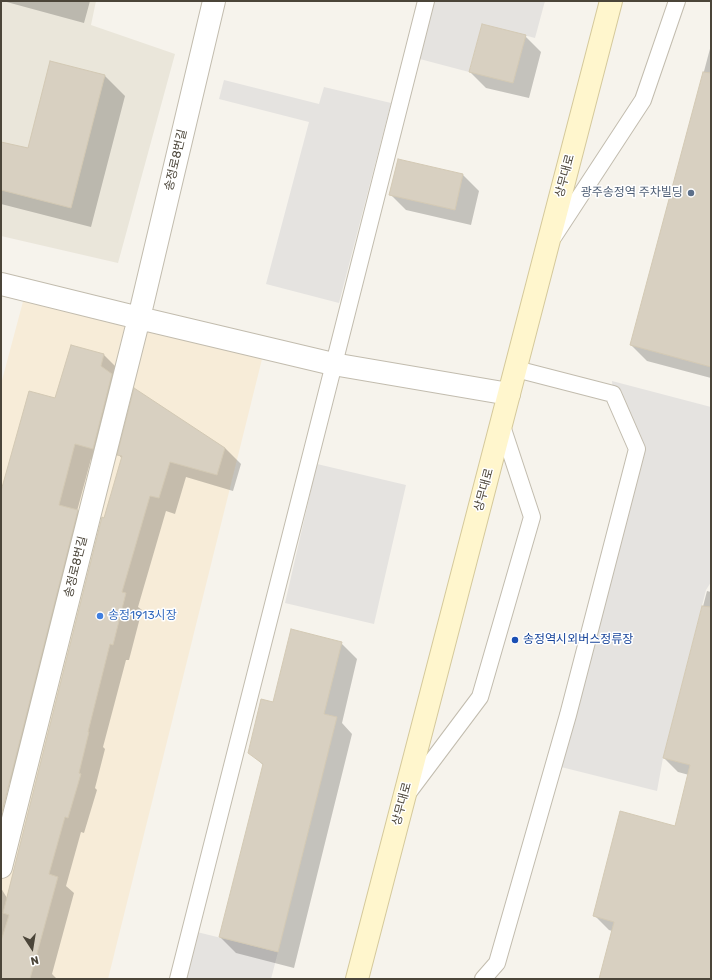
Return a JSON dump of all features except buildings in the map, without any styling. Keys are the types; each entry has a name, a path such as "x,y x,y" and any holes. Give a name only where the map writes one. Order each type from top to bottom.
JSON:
{"main road":[{"name":"상무대로","path":"357,979 611,1"}],"street":[{"name":"송정로8번길","path":"1,867 8,814 139,318 214,1"},
{"path":"1,284 333,364 509,394"}],"lane":[{"path":"178,979 426,1"},
{"path":"547,248 643,100 677,1"},
{"path":"483,979 497,963 568,715 637,449 613,394 516,369"},
{"path":"404,799 480,697 532,517 501,423"}],"shaded area":[{"path":"1,1 96,1 91,25 175,54 118,263 1,236"},
{"path":"431,1 545,1 535,38 482,24 469,72 416,58"},
{"path":"224,80 319,104 324,87 391,103 339,303 266,284 309,122 219,99"},
{"name":"송정1913시장","path":"29,279 266,343 108,979 1,979 1,384"},
{"path":"612,381 711,407 711,582 706,590 663,758 657,791 553,765 637,449 613,394"},
{"path":"317,464 406,485 374,624 285,603"},
{"path":"197,932 278,952 271,979 186,979"}],"place":[{"name":"광주송정역 주차빌딩","path":"691,193"},
{"name":"송정1913시장","path":"100,616"},
{"name":"송정역시외버스정류장","path":"515,640"}]}
